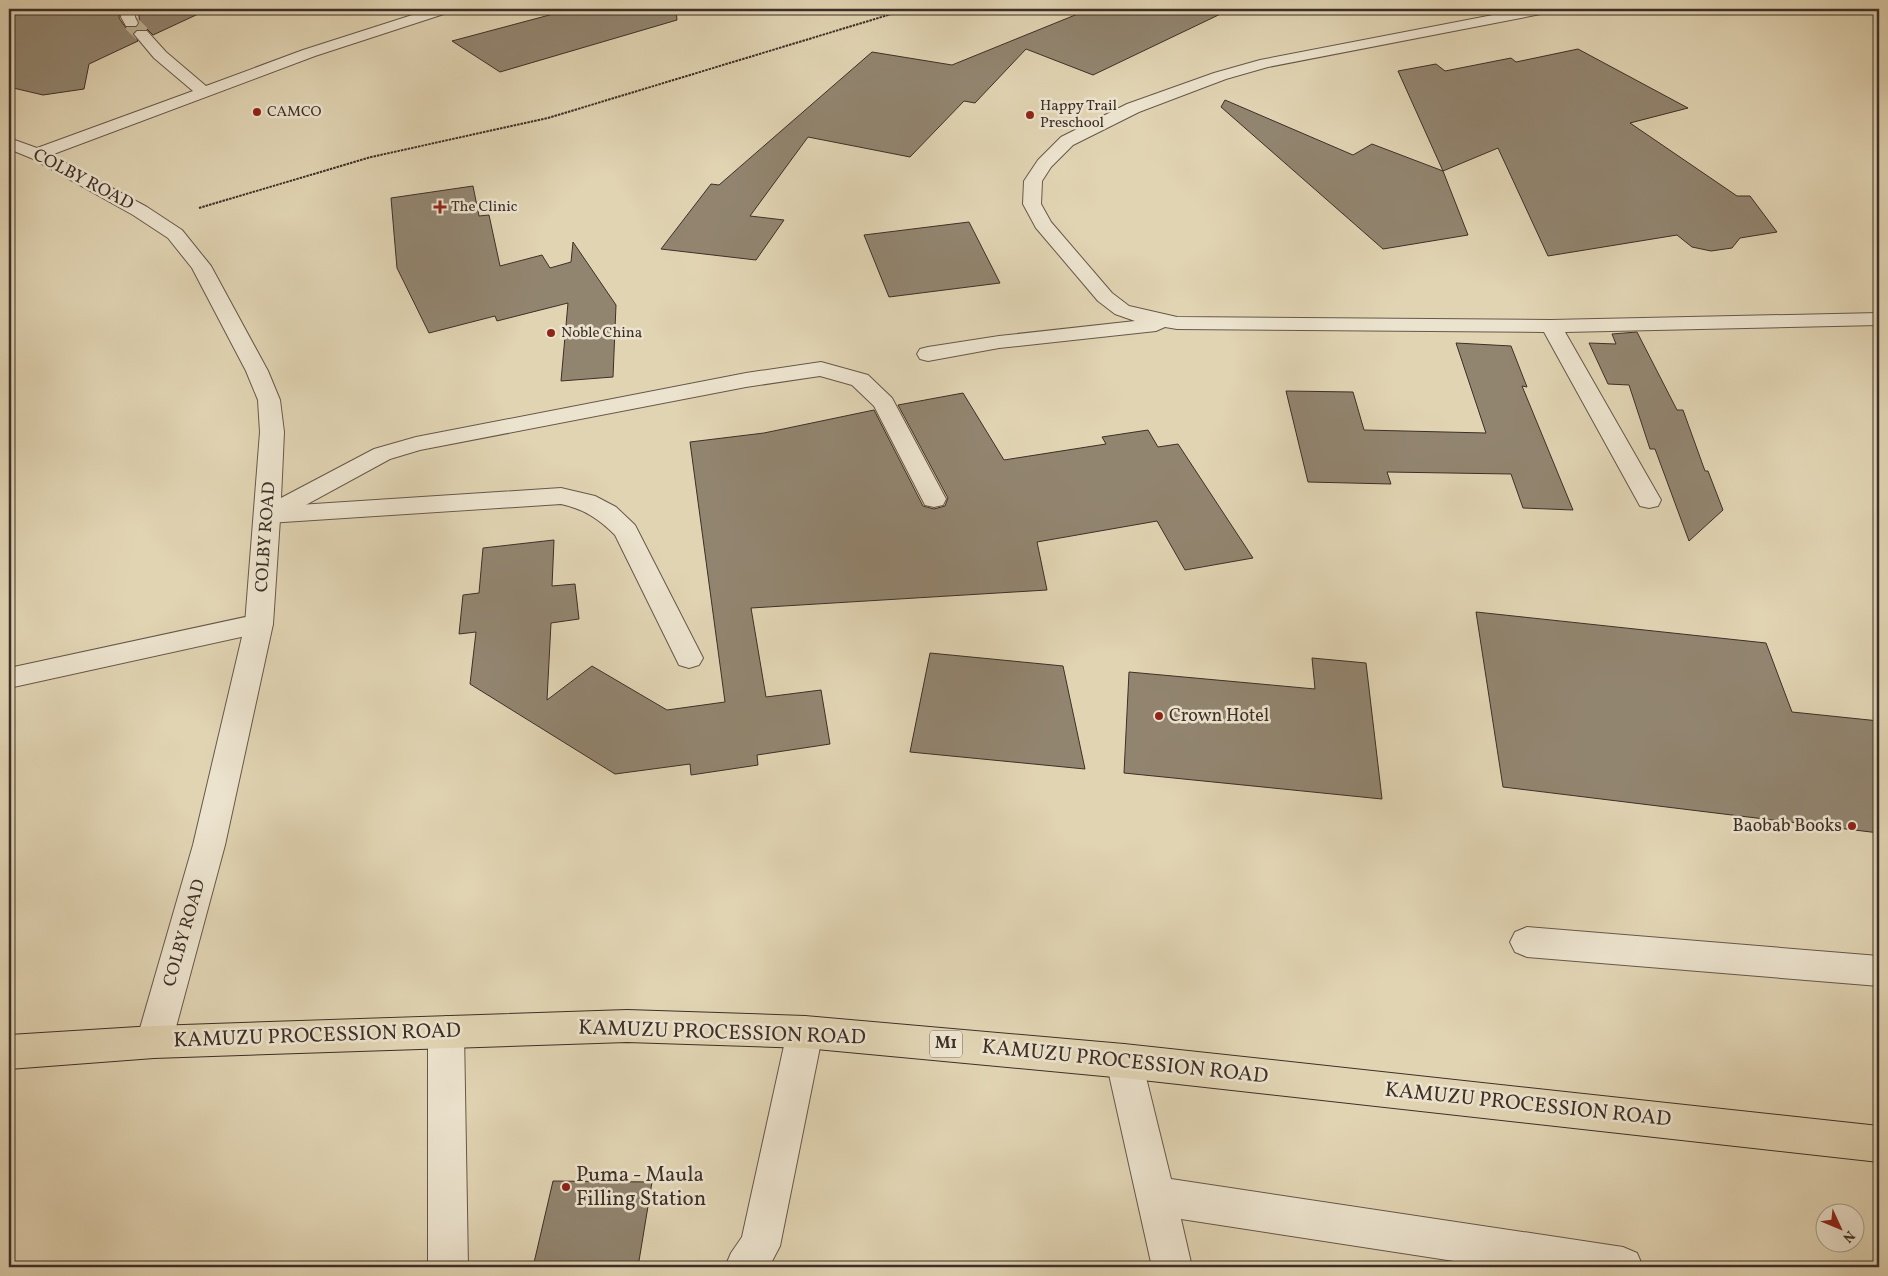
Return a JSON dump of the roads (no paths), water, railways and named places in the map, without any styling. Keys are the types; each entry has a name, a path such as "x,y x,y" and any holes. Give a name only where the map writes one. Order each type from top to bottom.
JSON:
{"highway":[{"name":"KAMUZU PROCESSION ROAD","path":"9,1052 154,1042 627,1026 805,1032 1124,1061 1879,1144"}],"street":[{"path":"37,154 309,53 445,9"},
{"path":"1177,323 1147,318 1122,310 1105,297 1043,224 1032,204 1033,181 1044,164 1067,141 1133,108 1178,90 1257,65 1546,9"},
{"path":"134,22 160,55 203,91"},
{"name":"COLBY ROAD","path":"9,143 37,154 140,210 175,234 201,266 257,371 269,400 272,432 268,515 259,624 209,845 154,1042"},
{"path":"928,354 999,342 1177,323 1552,326 1879,319"},
{"path":"1552,326 1649,500"},
{"path":"268,515 382,454 416,444 737,382 820,369 860,380 884,403 934,499"},
{"path":"268,515 561,496 586,502 607,513 626,531 689,658"},
{"path":"9,678 259,624"},
{"path":"1527,942 1879,971"},
{"path":"446,1032 448,1267"},
{"path":"745,1267 760,1246 805,1032"},
{"path":"1124,1061 1172,1267"},
{"path":"1155,1196 1623,1267"}],"tunnel":[{"path":"131,23 142,34"}],"place":[{"name":"CAMCO","path":"257,112"},
{"name":"Happy Trail Preschool","path":"1030,115"},
{"name":"The Clinic","path":"440,207"},
{"name":"Noble China","path":"551,333"},
{"name":"Crown Hotel","path":"1159,716"},
{"name":"Baobab Books","path":"1852,826"},
{"name":"Puma - Maula Filling Station","path":"566,1187"}]}
